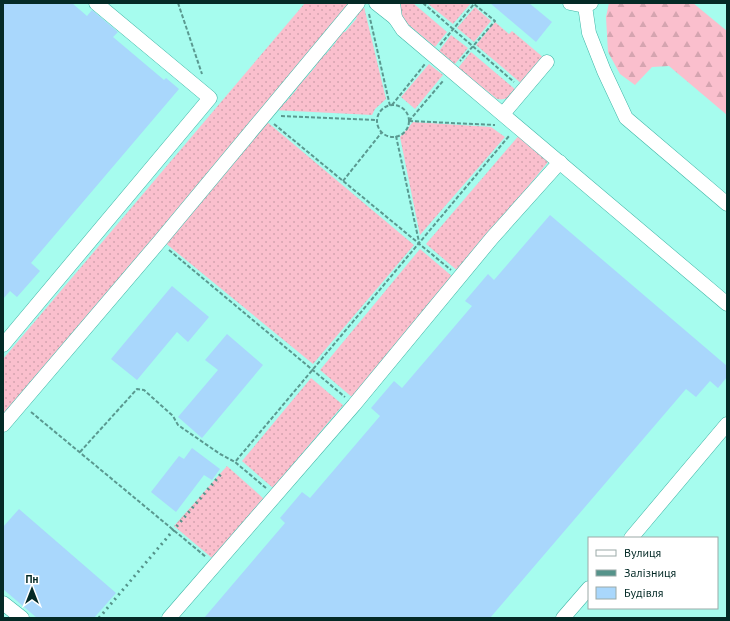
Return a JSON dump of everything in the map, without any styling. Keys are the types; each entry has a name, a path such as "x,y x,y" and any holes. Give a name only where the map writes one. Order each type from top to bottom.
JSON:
{"lane":[{"path":"3,345 210,98 96,3"},
{"path":"393,3 395,18 403,30 727,304"},
{"path":"570,3 588,5 589,33 604,71 626,118 727,204"},
{"path":"3,425 159,242 264,115 368,5 395,18"},
{"path":"503,114 547,62"},
{"path":"170,618 354,404 492,238 560,162"},
{"path":"632,537 727,424"},
{"path":"563,618 588,589"},
{"path":"3,603 22,618"}],"path":[{"path":"178,3 203,76"},
{"path":"423,3 524,90"},
{"path":"368,5 390,106"},
{"path":"390,106 402,108 408,116 406,130 402,134 396,136 387,136 382,132 379,128 377,120 383,109 390,106"},
{"path":"264,115 377,120"},
{"path":"264,115 460,277"},
{"path":"408,121 518,126"},
{"path":"235,462 518,126"},
{"path":"343,181 382,132"},
{"path":"396,136 419,244"},
{"path":"159,242 354,404"},
{"path":"80,452 137,388 144,390 173,416 178,425 220,454 235,462 275,495"},
{"path":"21,403 215,565"}],"green space":[{"path":"305,3 353,3 3,420 3,359"},
{"path":"400,3 413,3 447,32 435,47 404,21 401,14"},
{"path":"427,3 471,3 453,24"},
{"path":"609,3 693,3 727,31 727,115 669,66 652,67 635,85 620,74 608,52 606,17"},
{"path":"364,7 386,99 375,109 372,115 273,110 280,100 285,103 297,89 293,85 300,77 304,80 316,66 313,63 322,52 325,55 336,42 333,38 341,31 345,32 357,18 352,15 360,8"},
{"path":"475,7 491,21 474,42 457,28"},
{"path":"495,22 509,34 512,31 544,58 522,84 476,45"},
{"path":"451,35 468,48 455,64 439,51"},
{"path":"471,52 516,90 506,99 497,99 458,68"},
{"path":"429,64 443,75 415,109 401,97"},
{"path":"266,121 414,245 313,364 164,242"},
{"path":"413,122 491,127 505,137 420,235 400,137"},
{"path":"521,133 548,162 459,272 426,244"},
{"path":"420,249 453,277 353,398 320,370"},
{"path":"311,378 343,405 273,488 242,461"},
{"path":"227,466 264,499 212,558 174,526"}],"building":[{"path":"3,3 72,3 87,16 92,10 118,32 113,37 164,80 166,78 179,89 31,263 40,271 17,297 10,291 3,299"},
{"path":"490,3 529,3 552,22 536,42"},
{"path":"550,215 727,366 727,377 718,388 710,381 696,397 686,389 490,618 204,618 285,523 280,518 302,492 310,498 380,416 371,408 394,381 402,388 472,306 465,301 488,274 494,280"},
{"path":"172,286 209,317 188,342 177,332 137,380 111,359"},
{"path":"227,334 263,365 202,438 178,417 218,370 205,360"},
{"path":"192,448 220,469 212,480 204,475 176,512 151,492 179,456 184,459"},
{"path":"19,509 116,593 94,618 37,618 3,589 3,527"}],"railway":[{"path":"99,618 221,474"}]}
